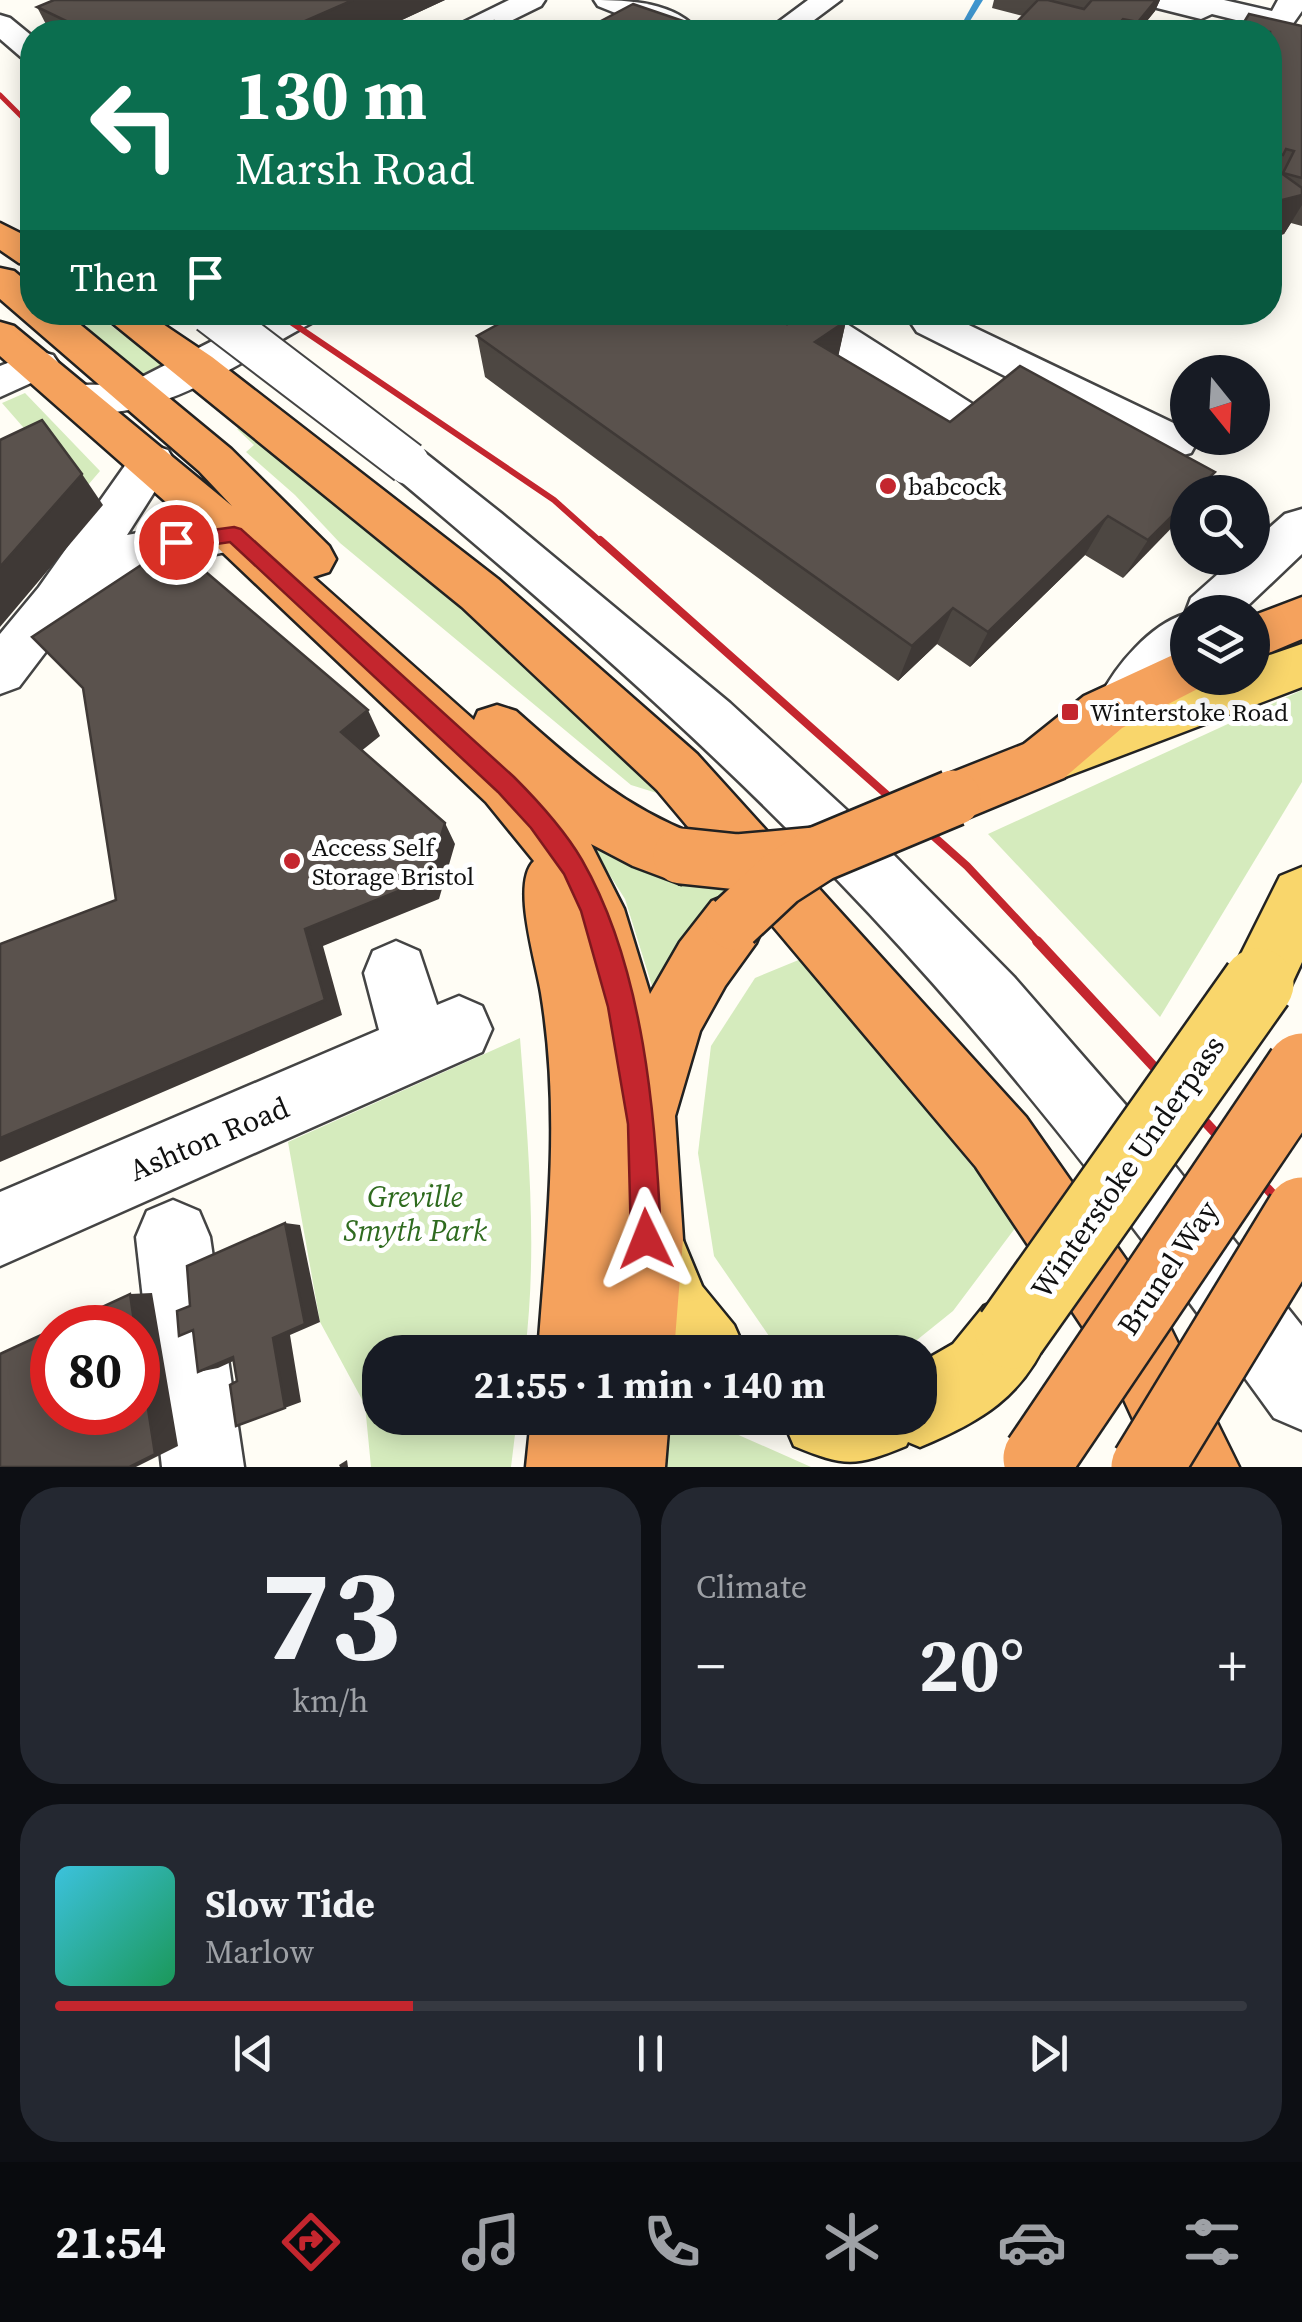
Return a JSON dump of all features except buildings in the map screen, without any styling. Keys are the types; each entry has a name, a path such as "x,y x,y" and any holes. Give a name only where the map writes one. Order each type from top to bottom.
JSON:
{"highway":[{"path":"0,279 20,296"},
{"path":"83,325 175,353"},
{"path":"136,325 480,593 676,772 1001,1142 1135,1338 1198,1467"},
{"path":"175,353 215,460 336,583 597,817 653,849 681,856 738,862 818,854"},
{"path":"13,360 78,398 234,534 540,820 572,866 593,909 621,1007 642,1124 646,1239 637,1335"},
{"path":"1270,631 1302,617"},
{"path":"642,1124 652,1062 672,1016 707,954 780,879 818,854 1044,762 1102,712 1170,677"},
{"path":"540,820 578,1016 588,1114 586,1234 578,1335"},
{"name":"Brunel Way","path":"1037,1462 1302,1069"},
{"path":"1147,1467 1302,1213"},
{"path":"566,1467 569,1435"},
{"path":"624,1467 627,1435"}],"main road":[{"path":"1044,762 1302,664"},
{"name":"Winterstoke Underpass","path":"937,1397 982,1372 1258,984 1302,896"},
{"path":"646,1239 674,1312 693,1335"}],"street":[{"path":"490,20 531,0"},
{"path":"608,0 662,20"},
{"path":"1159,0 1200,12 1264,20"},
{"path":"1281,20 1292,0 1302,2"},
{"path":"796,20 821,2"},
{"path":"78,398 109,401 175,353 270,325"},
{"path":"820,325 970,422"},
{"path":"849,344 910,325"},
{"path":"946,325 1170,439"},
{"path":"175,353 408,463 684,696 935,940 1092,1118 1302,1390"},
{"path":"0,672 57,601 152,461"},
{"path":"1227,595 1302,526"},
{"path":"57,601 109,560 143,548 234,534"},
{"path":"1127,697 1170,650"},
{"name":"Ashton Road","path":"0,1229 438,1039 396,973"},
{"path":"173,1237 203,1467"}],"green space":[{"path":"86,325 110,325 168,368 144,379 103,348"},
{"path":"25,393 100,471 88,485 54,435 37,443 2,403"},
{"path":"245,424 469,603 660,794 631,785 340,543 295,495 246,452 254,445 237,429"},
{"path":"1302,690 1302,782 1160,1017 988,834"},
{"path":"567,808 745,875 708,908 656,999 625,899"},
{"path":"801,959 1019,1223 953,1311 923,1335 768,1335 714,1256 698,1153 711,1046 755,978"},
{"name":"Greville Smyth Park","path":"520,1038 531,1235 527,1335 362,1335 362,1399 320,1322 288,1142"},
{"name":"Greville Smyth Park","path":"368,1435 515,1435 511,1467 371,1467"},
{"path":"662,1435 739,1435 811,1467 659,1467"}],"waterway":[{"path":"966,20 979,0"}],"railway":[{"path":"0,95 20,115"},
{"path":"295,325 554,500 602,543"},
{"path":"600,540 967,866 1040,944"},
{"path":"1037,941 1302,1226"}],"place":[{"name":"babcock","path":"888,486"},
{"name":"Winterstoke Road","path":"1070,712"},
{"name":"Access Self Storage Bristol","path":"292,861"}],"route":[{"path":"176,542 234,534 506,784 540,820 572,866 593,909 621,1007 642,1124 646,1239"}]}
